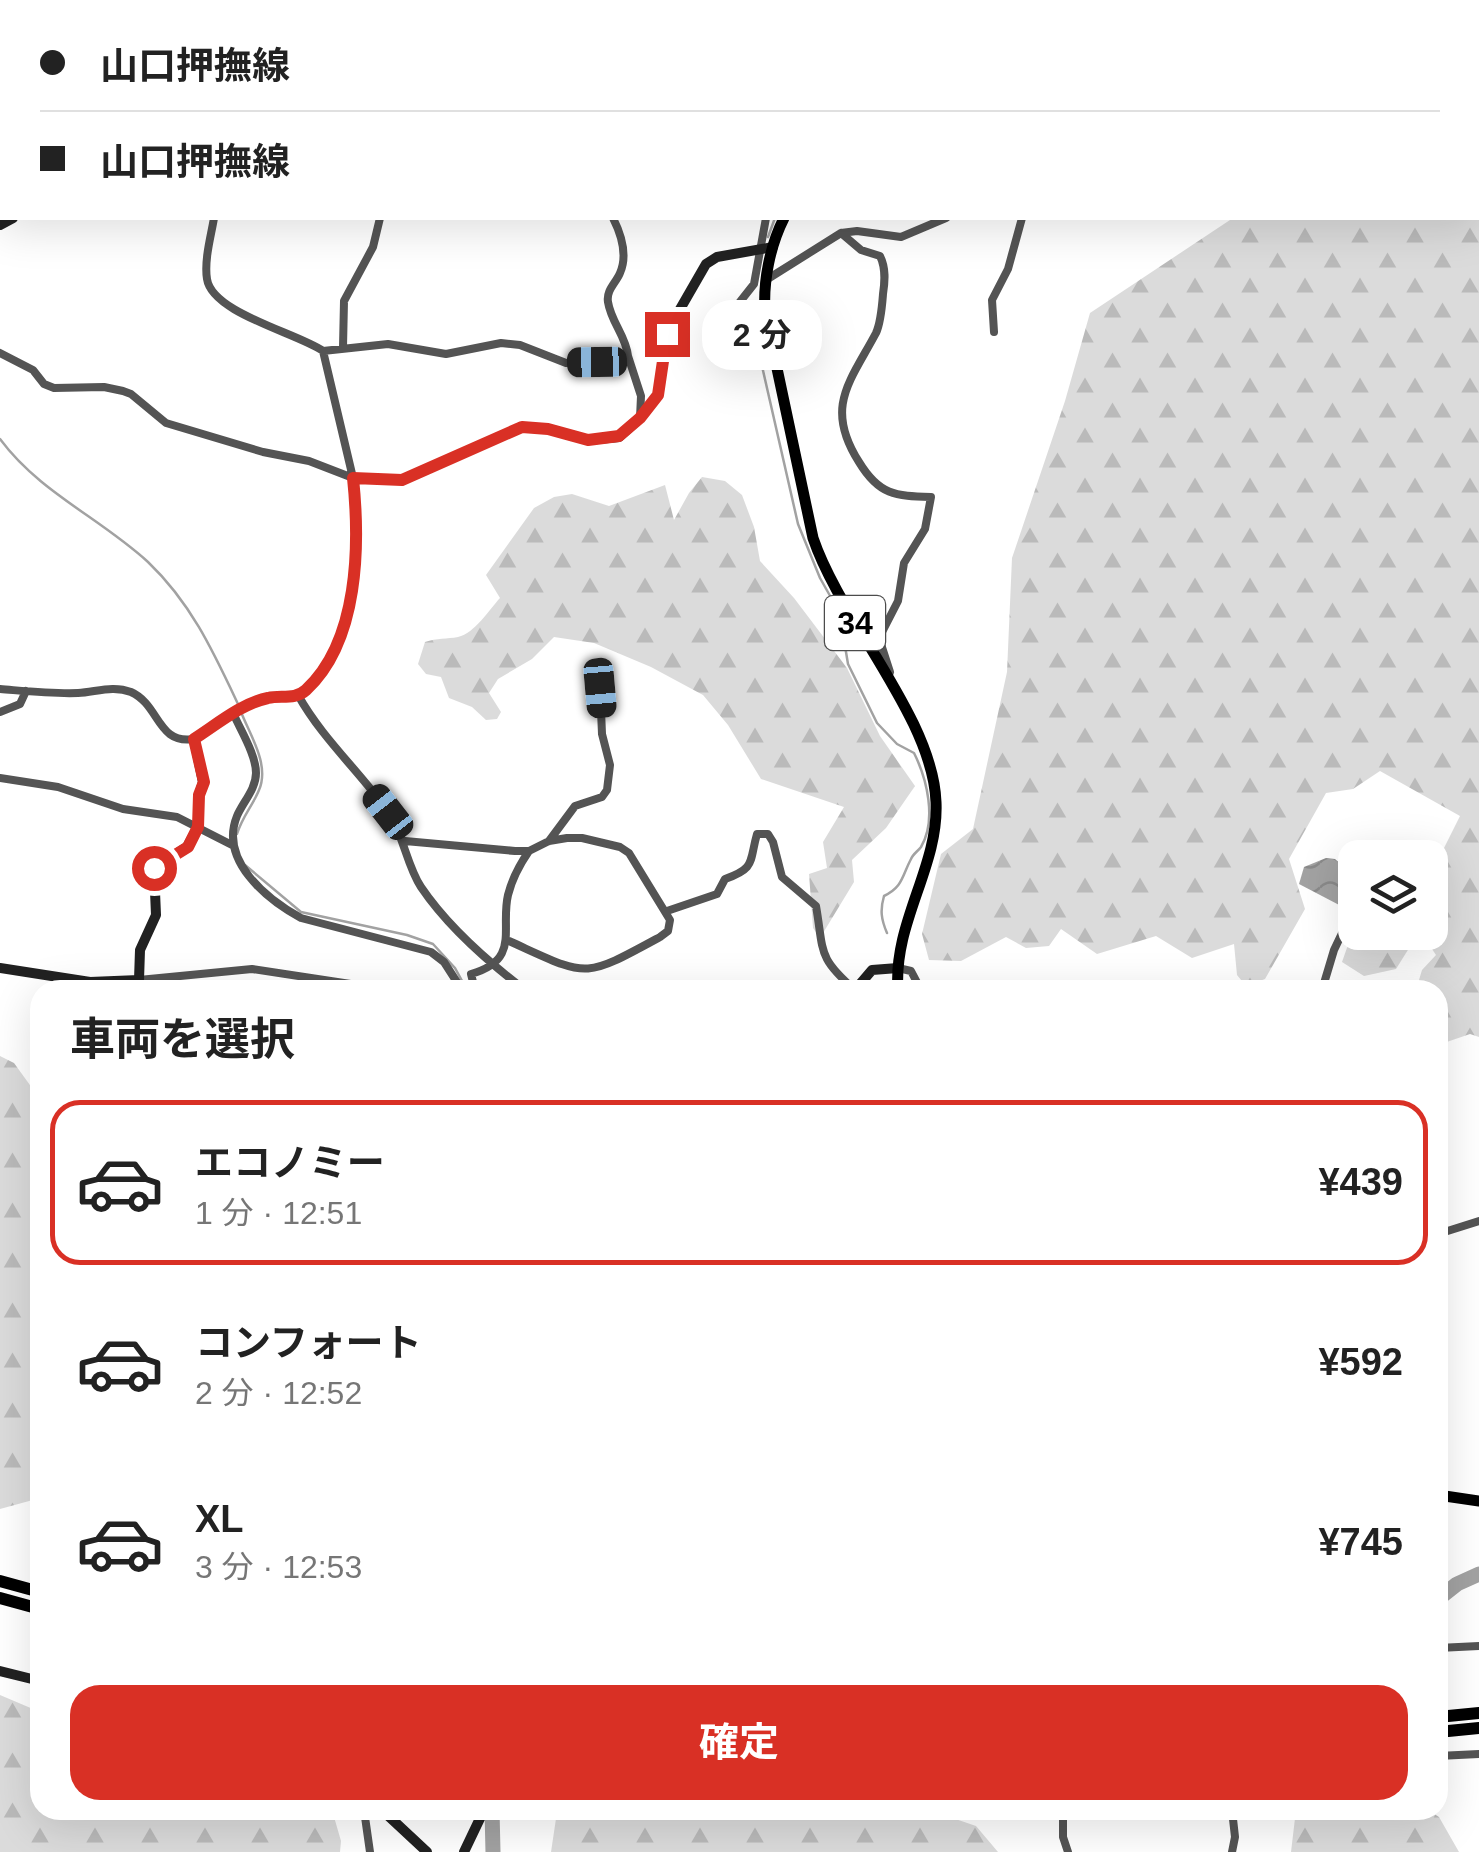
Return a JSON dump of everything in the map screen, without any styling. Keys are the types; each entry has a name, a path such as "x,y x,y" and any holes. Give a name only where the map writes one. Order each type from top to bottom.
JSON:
{"highway":[{"path":"0,1581 30,1589"},
{"path":"0,1598 30,1606"},
{"path":"1448,1717 1479,1713"},
{"path":"1448,1731 1479,1728"}],"main road":[{"name":"34","path":"783,220 766,280 765,312 813,538 826,570 926,752 936,801 930,848 904,926 898,980"},
{"path":"139,980 140,950 156,915 154,868 188,847 198,827 199,795 204,782 194,739 265,698 298,695 306,690 338,646 356,570 353,478 402,480 522,427 599,441 619,436 658,395 668,330 700,272 717,257 773,247"},
{"path":"0,968 77,980"},
{"path":"864,980 872,970 898,968"},
{"path":"1448,1496 1479,1501"},
{"path":"0,1671 30,1678"},
{"path":"390,1820 427,1852"},
{"path":"464,1852 479,1820"}],"street":[{"path":"214,220 206,276 209,288 227,305 323,351 388,344 446,354 501,343 520,345 566,363 628,356"},
{"path":"343,346 344,301 373,247 380,220"},
{"path":"614,220 622,237 623,259 622,270 608,294 608,306 627,343 641,396 640,418"},
{"path":"739,303 754,284 767,220"},
{"path":"766,280 840,232 901,237 941,220"},
{"path":"994,332 992,300 1008,269 1021,220"},
{"path":"840,232 861,250 880,256 884,268 878,327 842,398 844,427 858,462 883,490 932,497 925,528 904,564 898,602 879,638 890,672 889,682"},
{"path":"323,351 353,478"},
{"path":"0,353 33,370 44,384 54,388 86,386 123,391 132,394 166,424 262,452 309,461 353,478"},
{"path":"0,689 76,693 119,688 140,697 161,729 171,737 182,741 194,739"},
{"path":"548,841 575,806 602,797 607,790 610,765 602,734 600,688"},
{"path":"0,712 20,704 26,690"},
{"path":"298,695 316,726 388,812 405,841 420,885 492,964 512,980"},
{"path":"238,712 256,768 251,791 234,824 232,845 244,870 290,912 316,924 432,952 459,980"},
{"path":"0,778 82,792 123,809 166,814 232,845"},
{"path":"667,911 717,894 725,879 745,872 750,866 757,834 768,834 782,877 816,906 821,950 826,962 845,980"},
{"path":"405,841 490,851 528,851 548,841 582,838 620,847 628,852 667,911 668,931 592,971 552,963 508,941"},
{"path":"472,980 471,974 492,964 508,941 507,898 528,851"},
{"path":"1325,980 1338,942"},
{"path":"898,968 911,971 916,980"},
{"path":"174,980 252,969 324,980"},
{"path":"1448,1231 1479,1221"},
{"path":"1448,1648 1479,1646"},
{"path":"1448,1756 1479,1754"},
{"path":"365,1820 370,1852"},
{"path":"1063,1820 1068,1852"},
{"path":"1232,1852 1233,1820"}],"green space":[{"path":"1230,220 1479,220 1479,1037 1470,1034 1448,1042 1448,980 1419,980 1422,970 1436,955 1433,950 1448,950 1448,840 1460,816 1380,771 1353,789 1326,793 1289,859 1305,909 1265,979 1241,980 1237,975 1234,944 1192,958 1156,936 1097,954 1061,929 1049,946 1026,948 1006,937 961,961 929,960 922,934 941,854 973,829 1007,672 1012,558 1090,313"},
{"path":"702,477 725,481 742,495 754,527 760,561 794,598 847,668 880,736 915,786 886,828 852,860 854,882 820,938 813,928 809,874 827,868 823,842 844,807 761,779 728,725 703,695 594,643 554,637 532,659 498,679 489,693 501,712 497,719 486,720 472,707 449,698 441,677 426,674 418,664 425,642 464,635 500,598 486,575 534,508 554,497 572,494 609,506 665,485 674,520"},
{"path":"1346,950 1408,950 1396,969 1364,976 1342,962"},
{"path":"0,1056 14,1063 30,1085 30,1501 0,1509"},
{"path":"0,1695 30,1708 30,1820 335,1820 341,1841 340,1852 0,1852"},
{"path":"556,1820 958,1820 976,1826 998,1852 551,1852"},
{"path":"1295,1820 1441,1820 1459,1852 1291,1852"}],"water":[{"path":"1326,858 1338,862 1338,904 1299,884 1304,867"}],"waterway":[{"path":"768,237 774,220"},
{"path":"739,308 741,328 759,353 798,524 820,578 847,626 848,664 877,723 897,744 914,753 926,787 926,836 899,885 884,896 882,914 887,933"},
{"path":"0,439 51,490 129,546 163,578 200,628 238,704"},
{"path":"237,834 262,780 258,750 241,712"},
{"path":"245,865 301,912 433,944 462,980"},
{"path":"1448,1591 1479,1574"},
{"path":"492,1820 493,1852"}],"route":[{"path":"154,868 188,847 198,827 199,795 204,782 194,739 265,698 290,697 306,690 338,646 356,570 353,478 402,480 522,427 533,426 588,440 619,436 649,409 662,387 667,334"}]}
